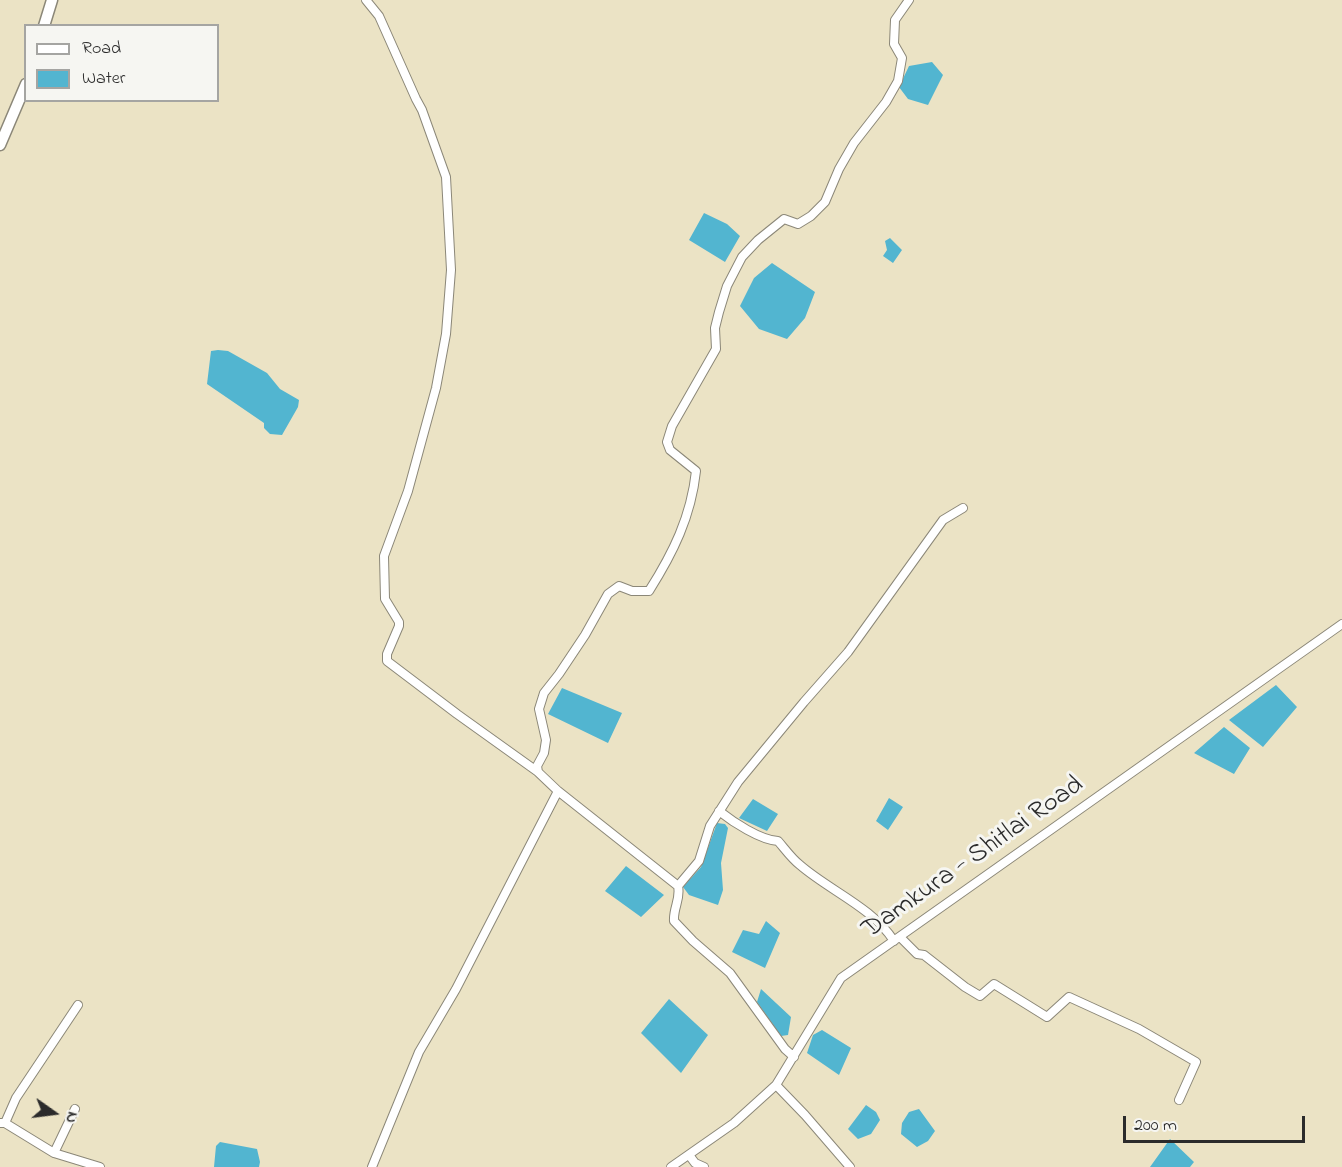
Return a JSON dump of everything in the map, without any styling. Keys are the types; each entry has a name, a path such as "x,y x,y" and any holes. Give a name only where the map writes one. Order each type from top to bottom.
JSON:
{"highway":[{"path":"45,24 52,0"},
{"path":"0,145 24,89"}],"street":[{"path":"366,0 379,16 422,110 446,177 451,270 446,334 436,388 408,491 384,556 385,599 399,622 387,654 387,661 538,772 558,791 678,886 680,895 673,911 674,921 730,973 785,1049 794,1057"},
{"path":"538,772 537,766 544,753 546,740 539,709 544,693 585,635 608,594 619,586 632,591 649,591 672,551 685,522 693,499 696,471 670,450 668,442 672,426 716,349 715,328 727,286 742,257 758,240 784,219 798,224 811,216 825,202 839,169 854,143 886,102 898,81 902,58 894,44 895,20 909,0"},
{"path":"678,886 699,861 710,826 738,782 859,638 944,520 963,508"},
{"name":"Damkura - Shitlai Road","path":"671,1167 734,1123 776,1085 841,978 1342,624"},
{"path":"372,1167 419,1052 456,989 558,791"},
{"path":"719,812 746,829 771,841 778,841 797,864 870,914 917,954 924,955 980,996 993,984 1047,1017 1069,997 1139,1029 1196,1062 1179,1100"},
{"path":"78,1005 2,1123 54,1153 100,1167"},
{"path":"776,1085 806,1115 850,1167"},
{"path":"54,1153 75,1108"},
{"path":"689,1155 695,1163 704,1167"}],"water":[{"path":"932,62 943,75 928,105 908,99 899,87 909,66"},
{"path":"704,213 727,224 740,236 725,262 689,240"},
{"path":"890,238 902,250 893,263 883,256 887,250 885,241"},
{"path":"772,263 815,292 805,318 787,339 759,329 740,306 754,278"},
{"path":"211,351 228,351 267,373 280,389 299,400 298,407 282,435 270,434 264,428 264,423 207,384"},
{"path":"1276,685 1297,707 1263,747 1229,720"},
{"path":"562,688 622,713 608,743 548,714"},
{"path":"1224,727 1250,748 1234,774 1194,753"},
{"path":"889,798 903,807 888,830 876,821"},
{"path":"753,799 778,814 767,831 739,818"},
{"path":"717,823 725,824 728,828 721,863 723,890 718,905 689,895 683,887 701,867"},
{"path":"626,866 664,895 641,917 605,891"},
{"path":"766,921 780,933 765,968 732,952 743,930 759,934"},
{"path":"761,989 791,1017 788,1035 781,1036 757,1002"},
{"path":"669,999 708,1035 681,1073 641,1033"},
{"path":"822,1030 851,1048 839,1075 807,1053 813,1035"},
{"path":"866,1105 876,1112 880,1120 871,1134 858,1139 848,1129"},
{"path":"919,1109 935,1131 928,1141 917,1147 901,1134 902,1123 909,1112"},
{"path":"1170,1139 1194,1162 1190,1167 1150,1167"},
{"path":"220,1142 257,1149 259,1167 214,1167 216,1146"}]}
